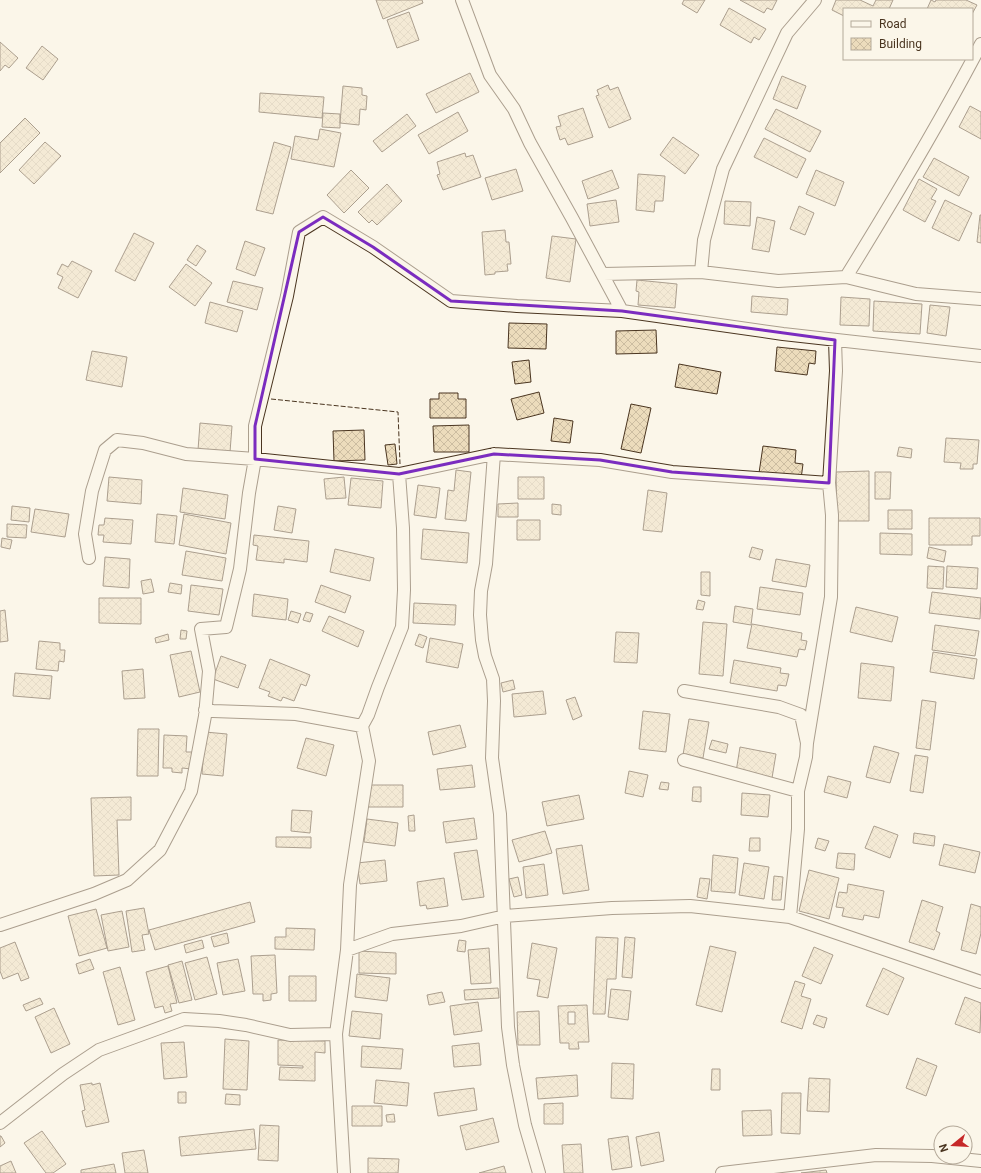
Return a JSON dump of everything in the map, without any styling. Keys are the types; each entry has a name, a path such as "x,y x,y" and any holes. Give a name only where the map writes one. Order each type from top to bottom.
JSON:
{"street":[{"path":"462,0 490,75 514,109 530,143 622,311"},
{"path":"701,272 704,240 723,169 787,33 815,0"},
{"path":"973,59 981,44"},
{"path":"846,277 952,100 973,60"},
{"path":"0,925 94,894 128,880 160,850 191,791 205,710 209,671 201,629 226,627 240,570 249,493 255,459 255,426 287,296 299,232 323,218 373,247 451,301 622,311 783,334 981,356"},
{"path":"603,274 701,272 778,281 846,277 916,294 981,299"},
{"path":"790,918 798,829 798,791 806,757 831,597 832,515 829,483 836,371 835,340"},
{"path":"89,558 85,534 92,491 105,450 117,440 143,443 186,454 255,459 400,474 494,454 600,460 672,472 829,483"},
{"path":"494,454 486,564 481,591 480,615 485,656 493,679 494,701 492,758 500,814 508,1027 513,1065 525,1126 539,1173"},
{"path":"344,1173 336,1034 347,950 350,886 369,760 362,726 368,716 402,628 404,590 400,474"},
{"path":"684,692 779,707 801,715 807,743"},
{"path":"205,710 296,714 362,726"},
{"path":"684,760 798,791"},
{"path":"347,950 392,934 461,926 505,916 612,908 690,906 790,918 981,982"},
{"path":"0,1123 63,1074 99,1050 184,1019 219,1021 246,1025 290,1035 336,1034"},
{"path":"722,1173 876,1155 932,1156 981,1161"}],"highlighted area":[{"path":"323,217 373,247 451,301 622,311 835,340 829,483 672,472 600,460 494,454 399,474 255,459 255,426 299,232"}],"building":[{"path":"376,0 422,0 423,3 383,19"},
{"path":"684,0 705,0 697,13 682,4"},
{"path":"740,0 777,0 772,10 767,8 764,13"},
{"path":"836,0 860,0 873,6 876,0 893,0 889,8 843,8 843,16 832,10"},
{"path":"931,0 935,2 936,0 966,0 977,5 973,12 973,8 927,8"},
{"path":"729,8 766,29 759,40 754,37 751,43 720,25"},
{"path":"409,12 419,40 397,48 387,20"},
{"path":"0,42 18,58 9,68 5,65 0,71"},
{"path":"42,46 58,59 43,80 26,68"},
{"path":"470,73 479,92 436,113 426,94"},
{"path":"782,76 806,86 797,109 773,99"},
{"path":"608,85 610,90 618,87 631,119 609,128 596,96 599,95 597,90"},
{"path":"343,86 362,88 362,95 367,96 366,110 360,109 359,125 340,123"},
{"path":"260,93 324,97 322,118 259,112"},
{"path":"970,106 981,112 981,139 959,127"},
{"path":"583,108 593,137 568,145 565,138 560,140 556,127 561,126 558,116"},
{"path":"776,109 821,131 810,152 765,129"},
{"path":"458,112 468,131 429,154 418,135"},
{"path":"323,113 340,114 340,128 322,127"},
{"path":"407,114 416,126 382,152 373,141"},
{"path":"25,118 40,133 0,173 0,143"},
{"path":"320,129 341,133 334,167 291,159 295,136 318,140"},
{"path":"673,137 699,155 685,174 660,155"},
{"path":"764,138 806,159 797,178 754,157"},
{"path":"45,142 61,156 34,184 19,170"},
{"path":"274,142 291,147 273,214 256,210"},
{"path":"465,153 466,157 473,155 481,177 443,190 437,175 440,174 437,162"},
{"path":"934,158 969,177 959,196 923,177"},
{"path":"516,169 523,191 492,200 485,178"},
{"path":"351,170 369,188 344,213 327,195"},
{"path":"612,170 619,188 588,199 582,181"},
{"path":"816,170 844,182 835,206 806,194"},
{"path":"638,174 665,176 663,201 655,201 654,212 636,210"},
{"path":"919,179 937,189 931,199 936,201 925,222 903,210"},
{"path":"387,184 402,201 377,225 372,220 369,223 358,212"},
{"path":"616,200 619,222 590,226 587,204"},
{"path":"945,200 972,213 959,241 932,228"},
{"path":"725,201 751,202 750,226 724,224"},
{"path":"799,206 814,213 805,235 790,229"},
{"path":"981,215 981,243 977,242"},
{"path":"757,217 775,221 769,252 752,249"},
{"path":"505,230 506,242 509,242 511,264 507,264 508,271 495,272 495,274 485,275 482,232"},
{"path":"134,233 154,243 135,281 115,271"},
{"path":"552,236 576,239 570,282 546,278"},
{"path":"245,241 265,248 255,276 236,269"},
{"path":"197,245 206,251 196,266 187,260"},
{"path":"72,261 92,271 78,298 58,288 63,277 57,274 62,264 68,267"},
{"path":"186,264 212,283 195,306 169,287"},
{"path":"637,280 677,284 675,308 638,305 639,292 636,291"},
{"path":"233,281 263,288 257,310 227,302"},
{"path":"752,296 788,299 787,315 751,312"},
{"path":"841,297 870,299 869,326 840,325"},
{"path":"874,301 922,304 920,334 873,331"},
{"path":"210,302 243,311 237,332 205,323"},
{"path":"930,305 950,307 946,336 927,333"},
{"path":"509,323 547,324 546,349 508,348"},
{"path":"656,330 657,353 616,354 616,331"},
{"path":"777,347 816,351 815,364 809,363 807,375 775,371"},
{"path":"92,351 127,357 122,387 86,380"},
{"path":"529,360 531,382 515,384 512,362"},
{"path":"679,364 721,372 717,394 675,387"},
{"path":"539,392 544,413 517,420 511,399"},
{"path":"439,393 458,393 458,399 466,399 466,418 430,418 430,399 439,399"},
{"path":"631,404 651,408 641,453 621,449"},
{"path":"554,418 573,421 570,443 551,441"},
{"path":"200,423 232,426 230,452 198,450"},
{"path":"469,425 469,452 434,452 433,426"},
{"path":"364,430 365,460 334,461 333,431"},
{"path":"946,438 979,440 977,464 973,464 973,469 960,469 961,463 944,462"},
{"path":"395,444 397,464 388,465 385,445"},
{"path":"763,446 796,450 795,463 803,464 801,479 759,473"},
{"path":"899,447 912,449 911,458 897,456"},
{"path":"456,470 471,472 466,521 445,519 448,490 454,491"},
{"path":"869,471 869,521 837,521 836,472"},
{"path":"875,472 891,472 890,499 875,499"},
{"path":"109,477 142,480 141,504 107,501"},
{"path":"344,477 346,498 326,499 324,479"},
{"path":"518,477 544,477 544,499 518,499"},
{"path":"351,478 383,481 381,508 348,505"},
{"path":"418,485 440,488 436,518 414,515"},
{"path":"183,488 228,495 225,519 180,512"},
{"path":"648,490 667,493 662,532 643,530"},
{"path":"518,503 518,517 498,517 498,504"},
{"path":"552,504 561,505 561,515 552,514"},
{"path":"12,506 30,508 29,522 11,520"},
{"path":"278,506 296,509 292,533 274,530"},
{"path":"35,509 69,514 65,537 31,532"},
{"path":"888,510 912,510 912,529 888,529"},
{"path":"157,514 177,516 174,544 155,542"},
{"path":"184,514 231,523 226,554 179,545"},
{"path":"105,518 133,520 131,544 103,542 104,535 98,535 99,525 104,525"},
{"path":"929,518 980,518 980,536 972,536 972,545 929,545"},
{"path":"517,520 540,520 540,540 517,540"},
{"path":"7,524 27,525 26,538 7,537"},
{"path":"423,529 469,533 467,563 421,559"},
{"path":"880,533 912,534 912,555 880,554"},
{"path":"254,535 309,541 307,562 284,559 284,563 256,560 258,546 253,545"},
{"path":"2,538 12,540 10,549 1,547"},
{"path":"752,547 763,550 760,560 749,557"},
{"path":"929,547 946,551 944,562 927,558"},
{"path":"335,549 374,558 370,581 330,572"},
{"path":"186,551 226,558 222,581 182,575"},
{"path":"105,557 130,559 129,588 103,586"},
{"path":"776,559 810,565 806,587 772,581"},
{"path":"928,566 944,567 943,589 927,588"},
{"path":"947,566 978,568 977,589 946,587"},
{"path":"701,572 710,572 710,596 701,595"},
{"path":"151,579 154,592 143,594 141,581"},
{"path":"170,583 182,585 181,594 168,592"},
{"path":"191,585 223,589 219,615 188,611"},
{"path":"321,585 351,596 345,613 315,602"},
{"path":"760,587 803,593 800,615 757,609"},
{"path":"932,592 981,598 980,619 929,613"},
{"path":"254,594 288,599 286,620 252,616"},
{"path":"99,598 141,598 141,624 99,623"},
{"path":"698,600 705,602 703,610 696,609"},
{"path":"414,603 456,605 455,625 413,623"},
{"path":"735,606 753,609 751,625 733,622"},
{"path":"856,607 898,617 892,642 850,632"},
{"path":"5,610 8,641 0,642 0,611"},
{"path":"291,611 301,614 298,623 288,620"},
{"path":"306,612 313,614 310,622 303,620"},
{"path":"329,616 364,631 358,647 322,631"},
{"path":"703,622 727,624 723,676 699,674"},
{"path":"752,624 802,633 801,640 807,641 805,650 799,649 797,657 747,648"},
{"path":"935,625 979,631 975,656 932,650"},
{"path":"181,630 187,631 186,639 180,639"},
{"path":"616,632 639,633 637,663 614,662"},
{"path":"168,634 169,640 156,643 155,638"},
{"path":"419,634 427,637 423,648 415,645"},
{"path":"430,638 463,644 458,668 426,662"},
{"path":"39,641 60,643 60,650 65,650 64,662 59,661 58,671 36,669"},
{"path":"191,651 200,692 179,697 170,655"},
{"path":"933,652 977,659 974,679 930,672"},
{"path":"221,656 246,665 238,688 213,679"},
{"path":"270,659 310,675 306,686 301,684 294,701 283,697 281,701 268,696 270,692 259,688"},
{"path":"734,660 781,668 780,673 789,674 786,686 778,685 777,691 730,683"},
{"path":"861,663 894,667 891,701 858,698"},
{"path":"143,669 145,698 124,699 122,671"},
{"path":"15,673 52,676 50,699 13,696"},
{"path":"513,680 515,689 503,692 501,683"},
{"path":"543,691 546,714 514,717 512,694"},
{"path":"575,697 582,716 573,720 566,700"},
{"path":"922,700 936,702 930,750 916,748"},
{"path":"643,711 670,714 666,752 639,749"},
{"path":"689,719 709,722 703,758 683,755"},
{"path":"460,725 466,747 433,755 428,732"},
{"path":"138,729 159,729 158,776 137,776"},
{"path":"205,732 227,734 223,776 202,774"},
{"path":"164,735 187,736 186,752 192,752 192,769 182,768 182,773 172,772 172,768 163,768"},
{"path":"306,738 334,745 326,776 297,768"},
{"path":"712,740 728,744 726,753 709,749"},
{"path":"874,746 899,753 890,783 866,777"},
{"path":"740,747 776,754 772,778 736,772"},
{"path":"915,755 928,757 923,793 910,791"},
{"path":"472,765 475,787 440,790 437,769"},
{"path":"629,771 648,775 643,797 625,793"},
{"path":"828,776 851,782 847,798 824,792"},
{"path":"661,782 669,783 668,790 659,789"},
{"path":"368,785 403,785 403,807 368,807"},
{"path":"693,787 701,787 701,802 692,801"},
{"path":"742,793 770,795 768,817 741,815"},
{"path":"579,795 584,819 547,826 542,802"},
{"path":"131,797 131,820 117,820 119,875 94,876 91,798"},
{"path":"292,810 312,811 310,833 291,831"},
{"path":"414,815 415,831 409,831 408,816"},
{"path":"474,818 477,839 446,843 443,822"},
{"path":"367,819 398,823 395,846 364,842"},
{"path":"874,826 898,835 890,858 865,848"},
{"path":"545,831 552,853 519,862 512,840"},
{"path":"914,833 935,836 934,846 913,843"},
{"path":"276,837 311,837 311,848 276,847"},
{"path":"750,838 760,838 760,851 749,851"},
{"path":"818,838 829,841 825,851 815,848"},
{"path":"944,844 980,852 975,873 939,865"},
{"path":"582,845 589,890 563,894 556,849"},
{"path":"477,850 484,897 462,900 454,853"},
{"path":"838,853 855,854 854,870 836,868"},
{"path":"713,855 738,858 735,893 711,891"},
{"path":"385,860 387,881 360,884 357,863"},
{"path":"744,863 769,867 764,899 739,895"},
{"path":"544,864 548,895 526,898 523,867"},
{"path":"809,870 839,878 829,919 799,911"},
{"path":"774,876 783,877 781,900 772,900"},
{"path":"518,877 522,895 514,897 509,879"},
{"path":"444,878 448,906 427,909 426,905 420,906 417,882"},
{"path":"700,878 710,879 707,899 697,897"},
{"path":"848,884 884,891 879,918 864,915 863,920 842,916 844,908 836,907 839,892 847,893"},
{"path":"922,900 943,907 936,931 940,933 934,950 909,942"},
{"path":"250,902 255,922 155,950 149,930"},
{"path":"971,904 981,907 981,933 976,954 961,950"},
{"path":"144,908 149,934 142,935 145,950 132,952 126,911"},
{"path":"96,909 107,948 79,956 68,916"},
{"path":"122,911 129,947 108,951 101,915"},
{"path":"286,928 315,929 314,950 275,949 275,937 286,937"},
{"path":"227,933 229,943 214,947 211,937"},
{"path":"596,937 618,938 616,979 607,979 605,1014 593,1014"},
{"path":"625,937 635,938 632,978 622,977"},
{"path":"202,940 204,948 186,953 184,945"},
{"path":"459,940 466,941 465,952 457,951"},
{"path":"15,942 29,978 21,981 18,973 3,979 0,971 0,948"},
{"path":"532,943 557,948 548,998 537,996 540,980 527,978"},
{"path":"710,946 736,952 722,1012 696,1005"},
{"path":"814,947 833,955 821,984 802,976"},
{"path":"489,948 491,983 471,984 468,950"},
{"path":"359,951 396,953 396,974 359,973"},
{"path":"275,955 277,993 271,994 271,1000 263,1001 263,994 253,994 251,956"},
{"path":"207,957 217,994 195,1000 185,963"},
{"path":"90,959 94,969 79,974 76,964"},
{"path":"238,959 245,991 223,995 217,963"},
{"path":"182,961 192,1000 179,1003 168,965"},
{"path":"168,966 177,1003 170,1004 172,1011 165,1013 163,1006 155,1008 146,972"},
{"path":"120,967 135,1020 118,1025 103,972"},
{"path":"883,968 904,978 888,1015 866,1006"},
{"path":"357,974 390,978 387,1001 355,997"},
{"path":"289,976 316,976 316,1001 289,1001"},
{"path":"795,981 805,984 801,996 811,999 802,1029 781,1022"},
{"path":"498,988 499,998 465,1000 464,990"},
{"path":"611,989 631,991 628,1020 608,1017"},
{"path":"442,992 445,1002 429,1005 427,995"},
{"path":"965,997 981,1003 980,1033 955,1024"},
{"path":"40,998 43,1004 26,1011 23,1005"},
{"path":"478,1002 482,1031 454,1035 450,1006"},
{"path":"587,1005 589,1042 578,1042 579,1049 569,1049 569,1043 560,1043 558,1006","holes":["568,1012 575,1012 575,1024 568,1024"]},
{"path":"54,1008 70,1044 51,1053 35,1017"},
{"path":"352,1011 382,1014 380,1039 349,1036"},
{"path":"539,1011 540,1045 518,1045 517,1012"},
{"path":"817,1015 827,1018 824,1028 813,1024"},
{"path":"225,1039 249,1041 247,1090 223,1089"},
{"path":"278,1040 325,1041 325,1053 315,1052 315,1081 279,1080 280,1067 303,1068 303,1066 278,1065"},
{"path":"184,1042 187,1077 164,1079 161,1043"},
{"path":"479,1043 481,1065 454,1067 452,1046"},
{"path":"362,1046 403,1049 401,1069 361,1067"},
{"path":"917,1058 937,1066 926,1096 906,1088"},
{"path":"612,1063 634,1064 633,1099 611,1098"},
{"path":"712,1069 720,1069 720,1090 711,1090"},
{"path":"577,1075 578,1096 538,1099 536,1078"},
{"path":"809,1078 830,1079 829,1112 807,1111"},
{"path":"376,1080 409,1083 407,1106 374,1103"},
{"path":"92,1083 92,1085 100,1083 109,1122 86,1127 82,1111 85,1110 80,1085"},
{"path":"474,1088 477,1110 438,1116 434,1093"},
{"path":"178,1092 186,1092 186,1103 178,1103"},
{"path":"782,1093 801,1093 800,1134 781,1133"},
{"path":"226,1094 240,1095 240,1105 225,1104"},
{"path":"563,1103 563,1124 544,1124 544,1104"},
{"path":"352,1106 382,1106 382,1126 352,1126"},
{"path":"771,1110 772,1135 743,1136 742,1111"},
{"path":"394,1114 395,1122 387,1122 386,1115"},
{"path":"493,1118 499,1142 466,1150 460,1126"},
{"path":"260,1125 279,1126 278,1161 258,1160"},
{"path":"254,1129 256,1149 181,1156 179,1137"},
{"path":"42,1131 66,1164 53,1173 46,1173 24,1143"},
{"path":"659,1132 664,1161 641,1166 636,1137"},
{"path":"0,1136 5,1143 0,1147"},
{"path":"628,1136 632,1167 612,1170 608,1139"},
{"path":"581,1144 583,1173 564,1173 562,1145"},
{"path":"144,1150 148,1173 125,1173 122,1153"},
{"path":"368,1158 399,1159 398,1173 368,1173"},
{"path":"11,1161 16,1173 0,1173 0,1166"},
{"path":"114,1164 116,1173 81,1173 81,1170"},
{"path":"504,1166 506,1173 479,1173"},
{"path":"826,1170 827,1173 801,1173"}],"fence":[{"path":"271,399 398,412 400,464"}]}
